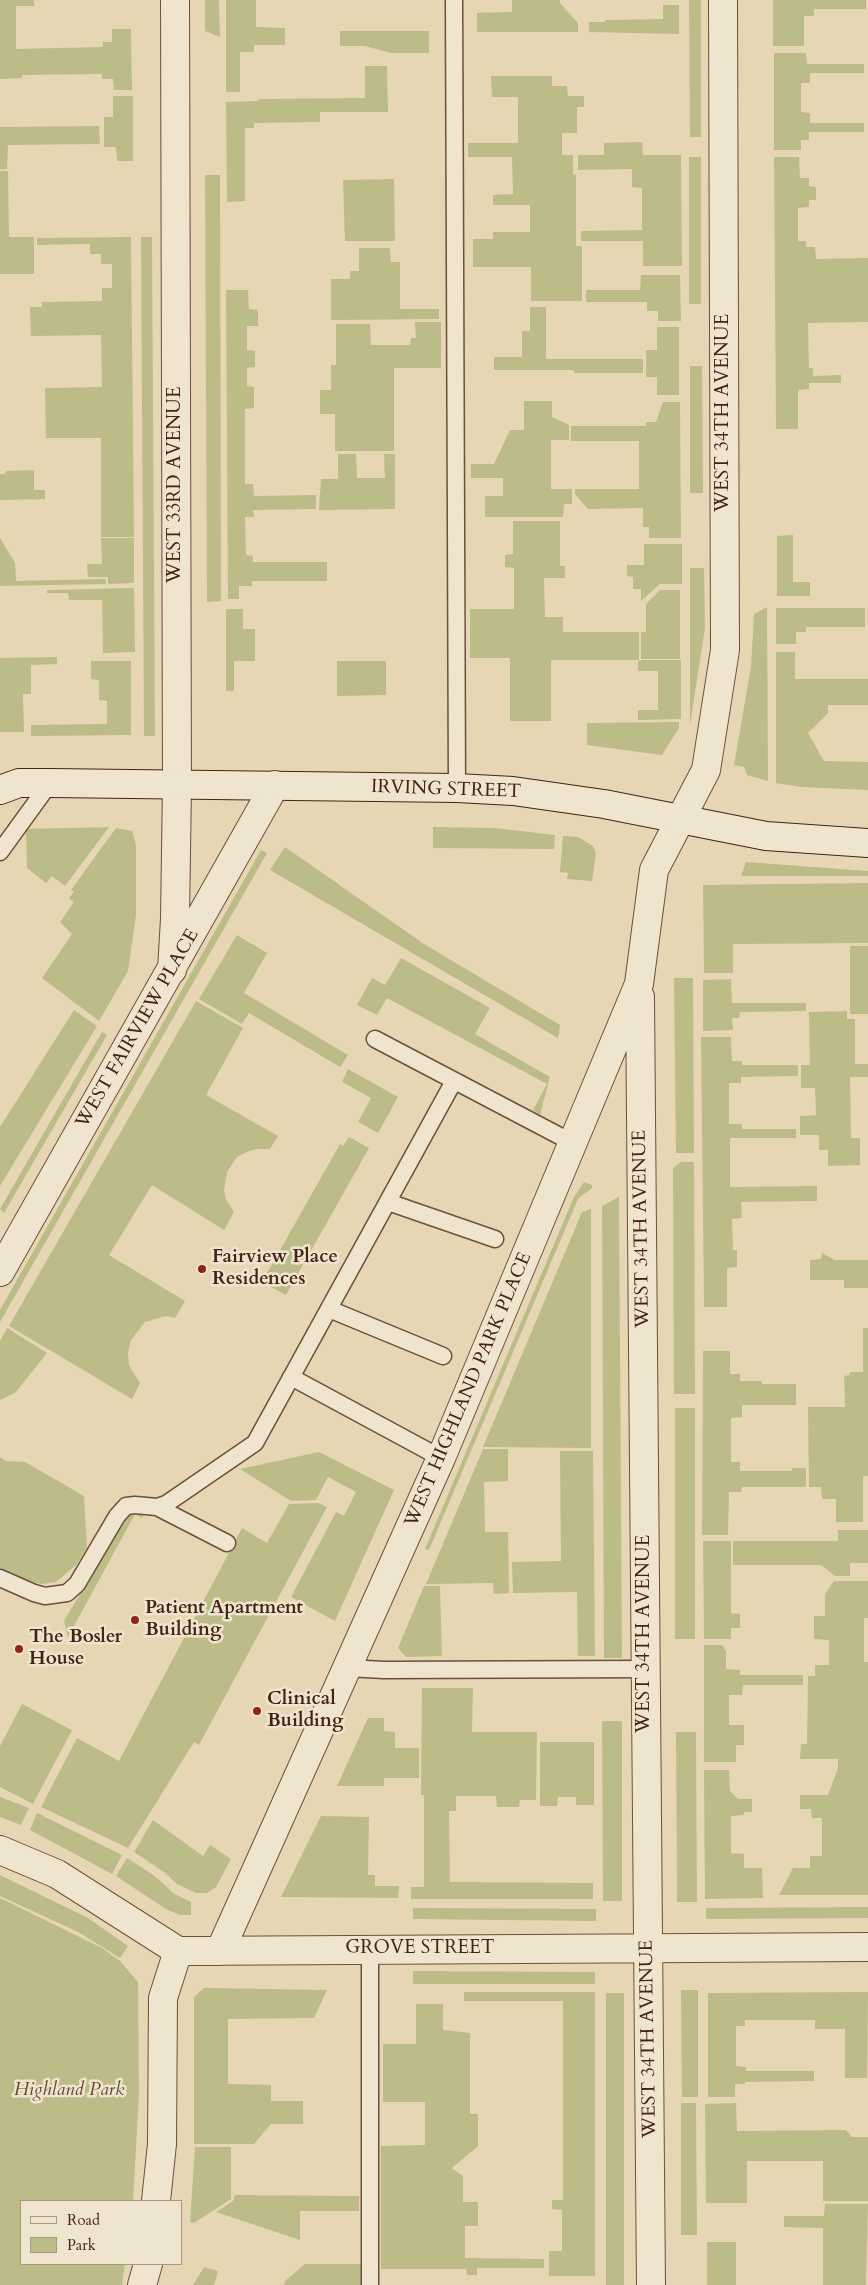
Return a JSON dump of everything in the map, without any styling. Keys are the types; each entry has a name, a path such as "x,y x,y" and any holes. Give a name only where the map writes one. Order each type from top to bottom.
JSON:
{"street":[{"name":"WEST 33RD AVENUE","path":"172,970 175,919 177,784 175,0"},
{"name":"WEST 34TH AVENUE","path":"679,818 706,770 725,650 723,0"},
{"name":"IRVING STREET","path":"6,783 457,788 557,796 766,836 868,843"},
{"name":"WEST FAIRVIEW PLACE","path":"0,1272 275,785"},
{"name":"WEST HIGHLAND PARK PLACE","path":"220,1951 442,1458 640,984 654,870 679,818"},
{"name":"WEST 34TH AVENUE","path":"640,984 651,2285"},
{"path":"0,1850 57,1874 178,1951 162,1998 162,2144 156,2200"},
{"name":"GROVE STREET","path":"178,1951 868,1947"},
{"path":"142,2285 148,2265"}],"lane":[{"path":"454,0 457,788"},
{"path":"0,852 50,783"},
{"path":"375,1038 573,1143"},
{"path":"157,1507 166,1504 255,1443 454,1081"},
{"path":"388,1202 495,1239"},
{"path":"329,1309 443,1356"},
{"path":"291,1377 442,1458"},
{"path":"0,1578 34,1594 56,1596 67,1594 77,1584 117,1516 126,1506 135,1504 157,1507 227,1543"},
{"path":"347,1668 384,1670 646,1669"},
{"path":"370,1950 370,2285"}],"green space":[{"path":"0,0 34,0 34,6 16,6 16,49 103,47 103,42 112,42 112,29 131,29 132,90 114,90 113,79 102,79 102,74 22,75 22,78 0,79"},
{"path":"205,0 219,0 220,37 205,31"},
{"path":"226,0 256,0 256,27 285,28 285,45 254,45 254,52 240,52 240,92 226,92"},
{"path":"512,0 560,0 560,3 578,23 578,32 477,32 477,13 512,12"},
{"path":"689,0 701,0 701,137 690,137"},
{"path":"773,0 866,0 866,9 814,9 814,16 804,16 804,46 773,46"},
{"path":"663,5 679,5 679,34 589,32 589,22 663,19"},
{"path":"340,31 429,31 429,53 391,53 365,46 340,46"},
{"path":"774,53 806,53 807,64 864,64 864,73 810,73 810,83 801,83 801,112 810,113 810,123 864,123 864,132 809,132 809,140 801,140 801,150 774,150"},
{"path":"365,66 387,66 388,112 320,112 320,122 254,123 254,128 245,128 245,201 227,202 226,102 258,101 259,99 365,98"},
{"path":"491,76 552,76 552,86 567,86 568,96 584,96 584,107 577,107 577,133 562,133 562,155 573,155 573,174 576,175 576,246 582,246 582,301 531,301 531,267 473,267 473,239 493,239 493,232 530,232 530,205 493,205 493,195 513,194 512,157 468,157 468,143 518,143 518,97 492,97"},
{"path":"113,96 133,96 133,161 117,161 116,147 104,147 104,117 113,117"},
{"path":"99,126 100,144 8,145 7,169 0,169 0,127"},
{"path":"642,142 643,155 681,155 682,266 643,266 643,241 581,241 581,231 642,230 642,188 632,187 632,169 578,170 578,155 604,155 604,143"},
{"path":"689,157 701,157 701,304 689,304"},
{"path":"774,157 799,157 800,178 809,178 809,186 816,187 816,200 809,200 809,207 798,208 798,241 806,241 806,247 815,247 816,259 868,258 868,322 808,323 809,368 813,368 813,376 841,375 841,383 809,383 809,389 798,390 798,429 776,429"},
{"path":"0,171 8,171 9,237 34,237 34,274 0,274"},
{"path":"205,175 220,175 221,601 207,602"},
{"path":"394,179 395,241 345,241 343,180"},
{"path":"131,237 134,537 101,537 101,438 46,438 45,388 102,387 101,335 31,336 30,307 42,307 42,302 102,301 102,288 112,288 112,264 101,264 101,254 90,254 90,244 37,245 37,238"},
{"path":"141,237 152,237 155,736 144,736"},
{"path":"359,248 390,248 391,262 400,262 400,309 439,309 439,319 331,320 331,279 350,279 350,271 359,271"},
{"path":"641,275 680,275 681,321 658,321 658,311 647,311 647,302 586,302 586,290 640,290"},
{"path":"226,290 248,290 249,309 258,310 258,326 247,326 247,350 255,351 255,367 247,368 247,386 254,387 254,408 245,409 245,484 253,484 254,496 316,495 316,509 253,510 254,517 245,517 246,555 253,556 253,562 327,562 327,581 252,581 252,586 239,586 239,599 228,599"},
{"path":"530,307 546,307 546,359 643,359 643,373 574,373 574,370 494,370 494,357 522,357 522,331 530,331"},
{"path":"415,322 441,322 441,368 394,368 394,451 335,451 335,414 320,414 320,390 331,390 331,365 336,365 336,324 370,324 371,345 410,345 411,338 416,338"},
{"path":"657,327 679,327 679,395 657,395 657,377 646,377 646,350 657,350"},
{"path":"690,366 702,366 703,493 690,493"},
{"path":"524,401 552,401 552,417 569,425 569,440 551,440 551,489 572,489 572,504 564,504 563,517 485,517 485,496 503,496 503,478 471,478 471,464 494,464 510,430 524,430"},
{"path":"663,402 680,402 681,538 649,538 649,527 643,527 643,508 588,509 575,494 575,489 639,489 639,441 571,441 571,426 646,426 646,422 656,422"},
{"path":"338,454 356,454 357,478 385,478 384,454 395,454 395,509 319,510 321,479 338,479"},
{"path":"34,470 34,490 45,490 45,499 0,500 0,474 5,474 6,471"},
{"path":"513,521 560,521 560,566 565,566 565,578 544,578 545,617 563,617 563,632 639,632 639,660 551,660 551,721 510,721 510,658 470,658 470,609 514,609 514,568 505,567 505,555 513,554"},
{"path":"793,535 793,582 810,582 810,596 777,596 777,536"},
{"path":"0,538 15,563 16,581 105,579 106,584 0,586"},
{"path":"101,538 134,538 134,583 108,584 108,577 88,577 87,564 102,564"},
{"path":"644,544 682,544 682,584 660,584 641,601 641,589 633,589 633,577 627,576 627,565 644,565"},
{"path":"690,568 704,568 705,628 690,725"},
{"path":"134,588 135,652 103,653 102,600 69,600 68,593 47,593 47,590"},
{"path":"660,590 680,590 680,659 641,659 641,632 646,632 646,604"},
{"path":"767,607 768,781 747,775 744,767 734,765 751,667 754,614"},
{"path":"776,608 865,608 865,627 806,627 806,632 796,632 796,644 776,644"},
{"path":"226,609 243,609 243,629 255,629 255,661 234,661 234,691 226,691"},
{"path":"776,652 795,652 795,679 868,679 868,705 828,705 828,713 808,733 824,761 868,762 868,790 801,787 776,783"},
{"path":"57,657 57,664 31,665 31,694 23,694 24,732 0,732 0,658"},
{"path":"681,660 681,719 638,720 638,710 658,710 658,671 638,671 638,661"},
{"path":"91,661 131,661 131,735 31,736 31,725 107,724 107,701 99,700 99,680 91,679"},
{"path":"337,661 386,661 386,695 337,696"},
{"path":"679,722 679,728 662,755 587,745 587,723"},
{"path":"109,827 65,886 52,876 46,883 27,868 26,829"},
{"path":"433,827 494,828 555,835 554,849 433,848"},
{"path":"116,828 132,831 136,845 136,915 128,971 99,1021 42,978 72,934 60,922 74,902 69,898 74,892 71,890"},
{"path":"563,836 578,837 593,846 596,853 592,881 567,879 568,873 560,872"},
{"path":"285,847 424,944 560,1025 558,1038 270,870"},
{"path":"261,850 267,853 0,1322 0,1310"},
{"path":"746,862 868,871 868,876 741,876"},
{"path":"868,883 868,943 733,944 733,973 704,973 703,885"},
{"path":"237,935 267,953 244,993 348,1055 340,1067 249,1013 242,1024 199,999"},
{"path":"850,946 868,946 868,1014 850,1014"},
{"path":"401,958 490,1008 475,1034 550,1077 540,1115 533,1110 547,1084 387,998 377,1015 357,1005 372,978 385,985"},
{"path":"674,978 693,978 694,1153 676,1153"},
{"path":"731,979 732,1003 806,1003 806,1011 740,1012 739,1018 732,1018 733,1030 703,1031 703,980"},
{"path":"196,1001 243,1028 206,1095 278,1136 270,1149 256,1149 238,1156 227,1172 224,1190 226,1199 234,1212 224,1230 152,1185 109,1255 185,1301 175,1318 166,1316 145,1322 131,1340 128,1352 129,1365 140,1383 132,1399 9,1326"},
{"path":"74,1010 97,1026 0,1186 0,1127"},
{"path":"847,1011 847,1019 855,1019 855,1064 868,1064 868,1077 850,1077 851,1138 860,1138 860,1165 828,1166 828,1150 819,1150 819,1135 800,1135 800,1116 816,1115 815,1088 801,1088 801,1065 810,1065 809,1012"},
{"path":"102,1032 107,1035 4,1213 0,1209"},
{"path":"701,1037 731,1037 732,1061 742,1061 742,1065 798,1065 798,1076 741,1077 741,1083 729,1083 729,1124 742,1124 742,1129 796,1129 796,1138 730,1138 730,1187 817,1186 817,1201 741,1202 742,1218 732,1219 733,1250 737,1250 737,1267 727,1268 727,1307 704,1307"},
{"path":"348,1069 398,1097 378,1133 358,1122 371,1098 342,1082"},
{"path":"349,1137 369,1148 286,1295 262,1282 340,1144 343,1146"},
{"path":"681,1162 694,1162 695,1394 674,1394 673,1168"},
{"path":"584,1182 592,1185 592,1188 578,1199 429,1550 425,1549 574,1197"},
{"path":"619,1197 622,1658 604,1658 602,1206"},
{"path":"591,1209 591,1448 483,1447 582,1212"},
{"path":"822,1253 835,1260 868,1260 868,1288 844,1288 844,1280 810,1280 810,1260 821,1259"},
{"path":"7,1328 47,1353 15,1393 0,1400 0,1341"},
{"path":"863,1328 868,1328 868,1476 863,1476 863,1522 836,1522 836,1499 822,1499 821,1487 809,1487 808,1407 845,1407 844,1376 850,1375 850,1372 863,1372"},
{"path":"703,1351 730,1351 730,1374 740,1374 740,1381 762,1381 762,1384 796,1384 796,1405 742,1405 742,1417 731,1418 731,1462 740,1462 740,1471 792,1471 792,1468 806,1468 806,1487 742,1487 741,1492 729,1492 728,1535 702,1535"},
{"path":"675,1408 695,1408 695,1639 675,1639"},
{"path":"483,1449 508,1449 508,1481 484,1482 485,1532 508,1532 509,1593 494,1594 493,1583 426,1584"},
{"path":"560,1451 593,1451 595,1656 578,1656 577,1592 513,1593 512,1562 561,1561"},
{"path":"319,1452 394,1490 335,1621 291,1597 336,1512 344,1516 356,1492 328,1477 316,1500 291,1501 240,1469"},
{"path":"0,1457 6,1461 25,1462 84,1496 87,1548 76,1565 56,1582 42,1584 26,1581 0,1568"},
{"path":"318,1503 327,1507 199,1745 194,1742 128,1848 41,1807 77,1738 119,1761 242,1528 267,1543 289,1504"},
{"path":"130,1510 145,1512 142,1518 135,1514 68,1637 64,1621"},
{"path":"838,1530 868,1530 868,1563 850,1563 850,1576 835,1576 821,1565 733,1565 733,1541 838,1541"},
{"path":"703,1541 731,1541 731,1613 740,1614 740,1628 731,1628 731,1639 704,1639"},
{"path":"834,1581 868,1581 868,1618 864,1618 864,1662 868,1662 868,1895 779,1895 793,1868 810,1868 810,1856 822,1856 822,1818 812,1818 811,1809 800,1809 800,1795 828,1795 838,1768 838,1759 800,1759 801,1744 807,1744 808,1676 815,1676 815,1665 829,1665 829,1640 814,1639 814,1616 825,1616 825,1594"},
{"path":"424,1586 440,1586 442,1656 406,1657 398,1648"},
{"path":"704,1645 722,1645 726,1651 726,1669 740,1670 740,1675 803,1675 803,1685 743,1685 742,1695 729,1695 729,1725 744,1725 744,1745 736,1745 736,1762 704,1762"},
{"path":"422,1688 473,1688 472,1732 537,1732 536,1800 520,1800 519,1807 497,1807 496,1796 456,1796 456,1811 449,1811 450,1882 593,1883 593,1899 411,1899 411,1887 424,1887 424,1795 421,1795"},
{"path":"22,1704 72,1730 33,1804 0,1787 0,1746"},
{"path":"368,1718 384,1718 384,1731 395,1732 395,1748 419,1748 419,1778 384,1778 384,1786 337,1786"},
{"path":"602,1721 622,1721 622,1901 603,1901"},
{"path":"676,1732 696,1732 697,1902 677,1902"},
{"path":"540,1742 594,1742 594,1805 576,1805 576,1797 558,1797 557,1806 540,1806"},
{"path":"704,1770 729,1770 730,1791 738,1799 752,1799 752,1812 731,1816 731,1853 744,1854 744,1868 762,1868 763,1898 705,1899"},
{"path":"0,1797 29,1808 21,1825 0,1817"},
{"path":"37,1813 122,1855 112,1874 30,1830"},
{"path":"321,1816 369,1817 368,1875 375,1875 375,1886 399,1886 398,1898 281,1897"},
{"path":"153,1820 203,1856 210,1845 231,1859 216,1887 207,1893 196,1893 177,1884 164,1872 134,1852"},
{"path":"127,1858 156,1877 173,1893 191,1902 191,1915 180,1915 166,1909 116,1876"},
{"path":"0,1875 88,1918 128,1946 120,1958 78,1932 0,1896"},
{"name":"Highland Park","path":"0,1898 102,1948 120,1961 138,1982 139,2094 133,2200 20,2200 20,2265 125,2265 122,2285 0,2285"},
{"path":"868,1907 868,1918 706,1919 706,1908"},
{"path":"413,1908 596,1909 596,1921 413,1919"},
{"path":"413,1971 595,1972 595,1984 413,1984"},
{"path":"204,1988 327,1990 314,2018 228,2019 228,2084 271,2085 271,2101 303,2101 303,2124 271,2124 254,2144 194,2144 194,1997"},
{"path":"681,1990 698,1990 698,2097 682,2097"},
{"path":"464,1992 595,1992 595,2276 549,2276 549,2251 562,2251 562,2210 552,2209 552,2200 563,2200 563,2001 464,2001"},
{"path":"868,1992 867,2078 845,2078 845,2029 815,2029 815,2020 745,2020 745,2026 736,2026 736,2066 746,2067 746,2071 814,2071 814,2081 745,2082 745,2084 735,2084 735,2097 708,2097 708,1993"},
{"path":"606,1993 624,1993 624,2285 606,2285"},
{"path":"416,2004 443,2004 443,2030 470,2033 470,2114 478,2114 478,2146 452,2168 463,2176 463,2202 478,2202 478,2226 465,2226 465,2258 544,2259 544,2268 477,2268 477,2275 467,2275 466,2269 381,2269 381,2146 425,2145 425,2102 383,2102 383,2044 416,2044"},
{"path":"681,2103 696,2103 697,2235 681,2235"},
{"path":"736,2103 737,2131 846,2130 852,2137 868,2137 868,2201 823,2201 823,2161 747,2161 747,2203 706,2203 705,2104"},
{"path":"195,2147 231,2147 231,2199 194,2223 190,2222"},
{"path":"235,2195 359,2196 359,2211 300,2211 300,2240 216,2212 233,2201"},
{"path":"825,2204 868,2204 866,2285 823,2285 823,2228 784,2227 784,2216 824,2216"},
{"path":"707,2242 736,2242 736,2285 707,2285"},
{"path":"305,2264 361,2264 361,2285 284,2285 285,2281"},
{"path":"204,2267 218,2271 214,2285 193,2285"}],"place":[{"name":"Fairview Place Residences","path":"202,1269"},
{"name":"Patient Apartment Building","path":"135,1620"},
{"name":"The Bosler House","path":"19,1649"},
{"name":"Clinical Building","path":"257,1711"}]}
